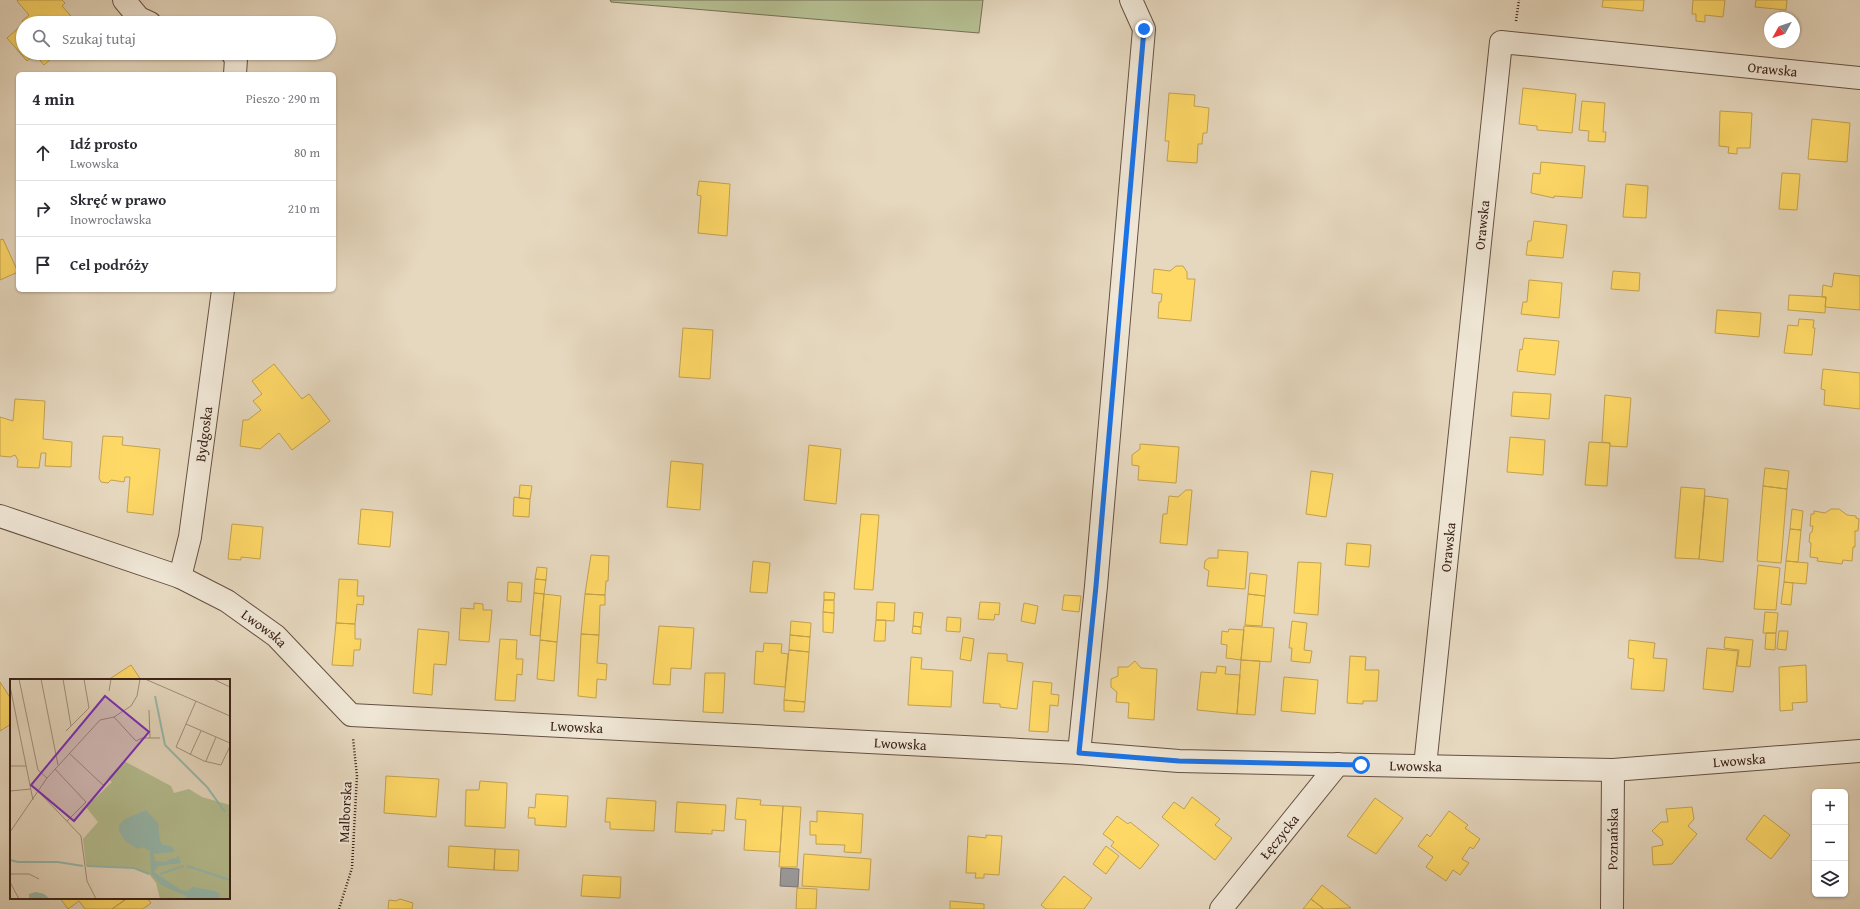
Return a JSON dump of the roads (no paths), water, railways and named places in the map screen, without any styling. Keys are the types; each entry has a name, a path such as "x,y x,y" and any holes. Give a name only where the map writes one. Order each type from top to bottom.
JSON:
{"street":[{"path":"124,0 137,16"},
{"path":"1079,753 1096,586 1144,29 1131,0"},
{"name":"Orawska","path":"1425,766 1501,42 1860,78"},
{"path":"235,72 236,60"},
{"name":"Bydgoska","path":"180,577 190,537 223,292"},
{"name":"Lwowska","path":"0,516 180,577 227,601 276,636 351,715 1079,753 1179,761 1613,770 1860,751"},
{"name":"Łęczycka","path":"1221,909 1338,764"},
{"name":"Poznańska","path":"1612,909 1613,770"}]}
